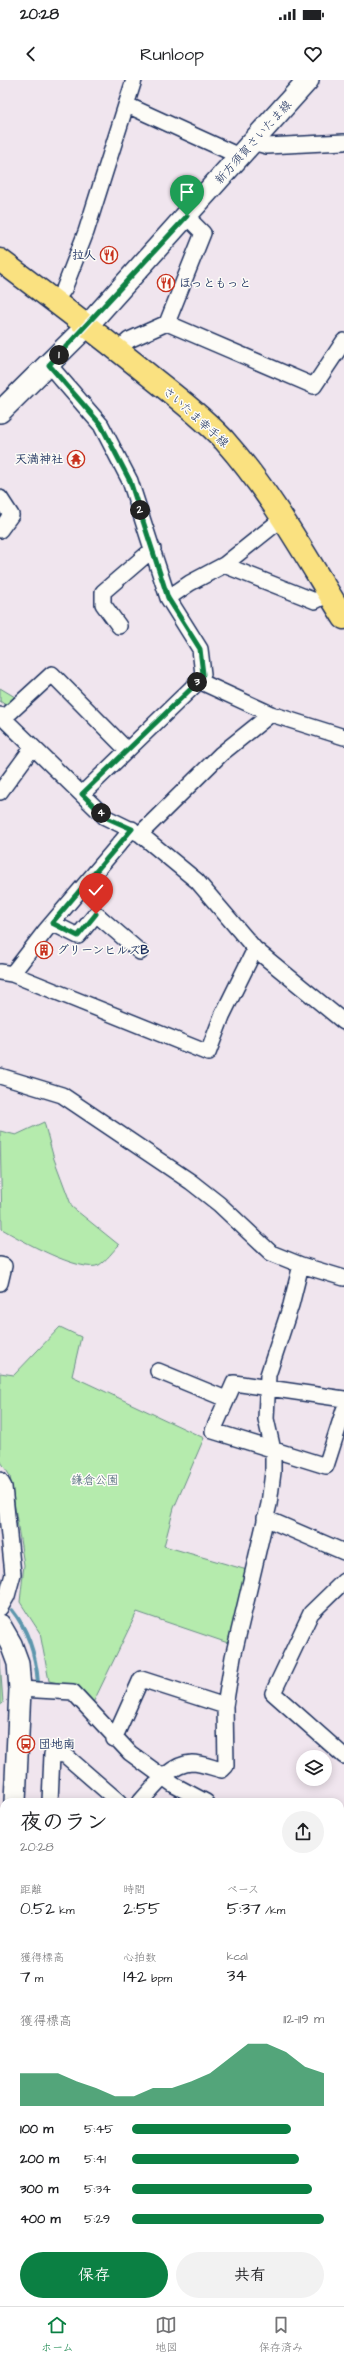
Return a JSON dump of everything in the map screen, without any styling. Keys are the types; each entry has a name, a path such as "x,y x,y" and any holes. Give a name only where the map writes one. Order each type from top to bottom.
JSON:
{"main road":[{"name":"新方須賀さいたま線","path":"0,412 87,326 308,80"},
{"name":"さいたま幸手線","path":"0,260 118,350 201,418 222,439 253,476 283,518 344,618"},
{"path":"0,1626 11,1644 18,1663 20,1688 15,1798"}],"street":[{"path":"55,301 64,289 86,232 127,105 132,81"},
{"path":"127,105 245,149 267,146 344,142"},
{"path":"118,350 129,340 167,323 203,233 187,216"},
{"path":"167,323 314,386 344,341"},
{"path":"49,365 101,425 130,481 168,598 200,649 203,674 199,681 82,794"},
{"path":"0,498 11,515 0,530"},
{"path":"168,598 190,583 224,565 283,518"},
{"path":"119,626 103,604 103,592 153,549"},
{"path":"224,565 315,601 329,594"},
{"path":"127,750 52,674 2,716 105,817 136,832 196,881 255,949 344,1022"},
{"path":"199,681 272,714 344,737"},
{"path":"255,949 222,1016 208,1053 3,972 52,923 136,832 221,754 272,714"},
{"path":"0,792 33,747"},
{"path":"52,923 78,936 96,914 140,952"},
{"path":"0,1076 62,1095 191,1182 219,1204 272,1253 301,1266 344,1278"},
{"path":"0,1265 4,1266 0,1283"},
{"path":"144,1798 164,1776 180,1766 192,1763 222,1770 226,1766 225,1706 233,1657 274,1472 273,1450 266,1419 266,1386 268,1375 291,1305 301,1266"},
{"path":"158,1371 226,1399"},
{"path":"344,1399 266,1386 234,1383 213,1431 326,1466 344,1410"},
{"path":"0,1480 4,1487 13,1574 7,1596 0,1608"},
{"path":"265,1518 344,1552"},
{"path":"344,1581 311,1613 273,1693 344,1756"},
{"path":"114,1739 141,1679 225,1706"},
{"path":"20,1688 73,1692 114,1739 130,1753 164,1776 174,1785 198,1798"},
{"path":"50,1798 52,1754 64,1755 114,1798"}],"green space":[{"path":"0,688 15,697 7,706 0,701"},
{"path":"44,1122 54,1159 72,1207 119,1245 99,1265 79,1265 65,1260 35,1247 2,1229 0,1131 16,1135"},
{"name":"鎌倉公園","path":"60,1327 81,1337 72,1376 204,1438 174,1508 164,1546 247,1570 228,1643 137,1612 93,1703 73,1686 49,1681 40,1633 20,1602 24,1565 10,1476 0,1460 0,1373 14,1375"},
{"path":"0,1660 3,1703 0,1706"}],"waterway":[{"path":"12,1610 23,1627 31,1645 38,1683"}],"place":[{"name":"拉人","path":"109,255"},
{"name":"ほっともっと","path":"166,283"},
{"name":"天満神社","path":"76,459"},
{"name":"グリーンヒルズB","path":"44,950"},
{"name":"団地南","path":"26,1744"}],"route":[{"path":"96,914 78,936 52,923 132,829 105,817 82,794 199,681 203,674 200,649 168,598 130,481 101,425 49,365 87,326 187,216"}]}
